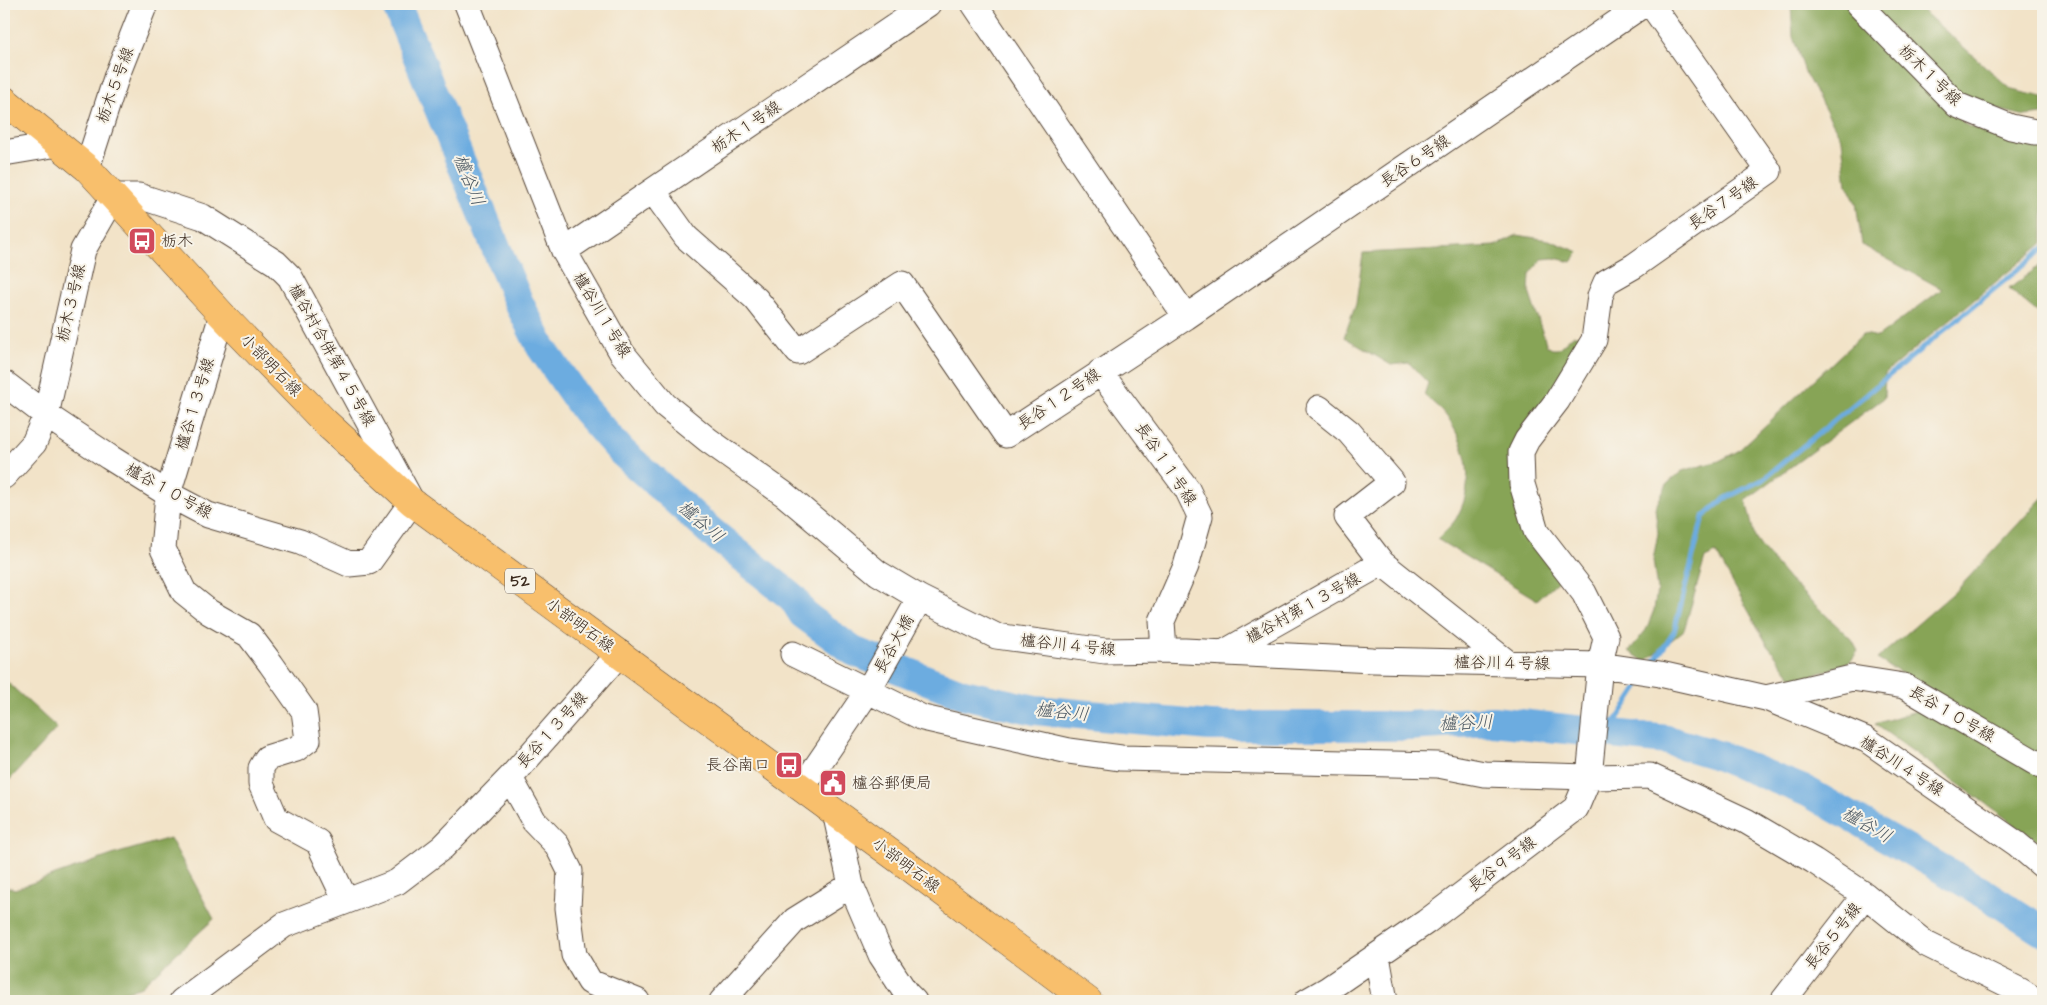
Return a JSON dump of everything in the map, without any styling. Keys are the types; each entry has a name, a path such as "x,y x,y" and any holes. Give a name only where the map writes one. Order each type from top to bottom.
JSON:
{"main road":[{"name":"小部明石線","path":"4,100 87,168 325,422 412,502 835,812 1088,1001"}],"street":[{"name":"栃木５号線","path":"87,168 117,75 145,4"},
{"name":"櫨谷川１号線","path":"467,4 564,251 622,353 665,405 708,440 784,494 878,574 920,598"},
{"name":"栃木１号線","path":"564,251 928,4"},
{"path":"974,4 1186,317"},
{"name":"長谷６号線","path":"1186,317 1644,4"},
{"name":"長谷７号線","path":"1594,340 1600,296 1606,282 1634,266 1769,171 1652,4"},
{"name":"栃木１号線","path":"1858,4 1957,105 2011,127 2043,132"},
{"path":"4,153 58,144"},
{"name":"長谷１２号線","path":"653,191 686,237 756,300 798,352 902,284 1006,435 1186,317"},
{"name":"栃木３号線","path":"4,476 34,442 46,416 83,250 114,196"},
{"name":"櫨谷村合併第４５号線","path":"114,196 139,196 203,217 276,263 290,277 412,502"},
{"name":"櫨谷１３号線","path":"222,314 168,494 163,549 184,592 209,612 248,635 304,711 308,740 296,749 267,758 261,768 261,784 276,819 318,842 346,901"},
{"name":"長谷９号線","path":"1307,1001 1328,990 1377,956 1576,808 1589,777 1600,665 1606,637 1584,593 1536,531 1522,484 1521,452 1527,440 1561,394 1594,340"},
{"name":"長谷１１号線","path":"1100,372 1187,489 1200,516 1186,566 1162,621 1164,650"},
{"name":"櫨谷１０号線","path":"4,383 46,416 168,494 208,515 300,542 349,564 368,562 412,502"},
{"path":"1319,408 1349,432 1392,482 1347,517 1382,563 1508,663"},
{"name":"櫨谷村第１３号線","path":"1223,653 1382,563"},
{"name":"櫨谷川４号線","path":"920,598 996,636 1105,651 1164,650 1373,660 1600,665 1648,672 1766,698 1867,740 2018,844 2043,866"},
{"name":"長谷大橋","path":"802,788 868,691 920,598"},
{"name":"長谷１３号線","path":"620,654 510,778 534,822 557,845 570,871 568,908 574,955 590,982 636,1001"},
{"path":"793,654 923,718 1069,751 1121,758 1438,765 1484,774 1589,777 1650,776 1746,821 1814,861 1865,895 1926,944 2021,991 2036,1001"},
{"name":"長谷１０号線","path":"1766,698 1852,678 1904,686 2043,767"},
{"path":"182,1001 284,925 397,882 443,847 510,778"},
{"path":"835,812 851,885 881,954 906,993 914,1001"},
{"path":"722,1001 795,920 851,885"},
{"name":"長谷５号線","path":"1782,1001 1865,895"},
{"path":"1377,956 1385,1001"}],"green space":[{"path":"1789,4 1847,4 1964,124 2017,145 2043,145 2043,243 1885,373 1884,398 1746,500 1755,538 1762,548 1788,579 1852,640 1858,651 1850,662 1803,679 1791,676 1767,644 1716,553 1705,558 1684,630 1645,662 1629,651 1646,630 1654,610 1657,590 1653,560 1658,533 1655,508 1667,484 1682,471 1719,461 1738,451 1863,334 1878,337 1942,289 1862,245 1856,203 1847,185 1842,140 1806,75 1793,37 1791,6"},
{"path":"1868,4 1915,4 2012,90 2043,97 2043,114 2025,116 1996,109 1951,88"},
{"path":"1517,235 1549,240 1579,252 1572,262 1554,258 1542,259 1530,274 1529,292 1547,346 1552,349 1558,349 1573,335 1579,335 1589,342 1520,444 1559,580 1537,600 1437,539 1449,528 1456,518 1466,491 1468,479 1465,454 1456,431 1444,413 1424,395 1428,383 1409,363 1391,365 1344,337 1356,304 1363,253 1495,246"},
{"path":"2043,263 2043,317 2009,289"},
{"path":"2043,497 2043,845 1875,724 1919,710 1933,692 1877,659 1958,589"},
{"path":"4,679 57,728 4,786"},
{"path":"170,838 214,919 139,988 88,1001 4,1001 4,886 15,889 115,854"}],"waterway":[{"name":"櫨谷川","path":"396,4 518,301 541,347 584,409 622,452 710,531 793,598 803,614 853,651 963,694 1035,710 1210,726 1407,726 1493,721 1667,740 1717,755 1808,792 1987,895 2043,931"},
{"path":"1652,665 1674,632 1703,517 1724,499 1762,480 2043,249"},
{"path":"1608,733 1644,678"}],"place":[{"name":"栃木","path":"142,241"},
{"name":"長谷南口","path":"789,765"},
{"name":"櫨谷郵便局","path":"833,783"}]}
